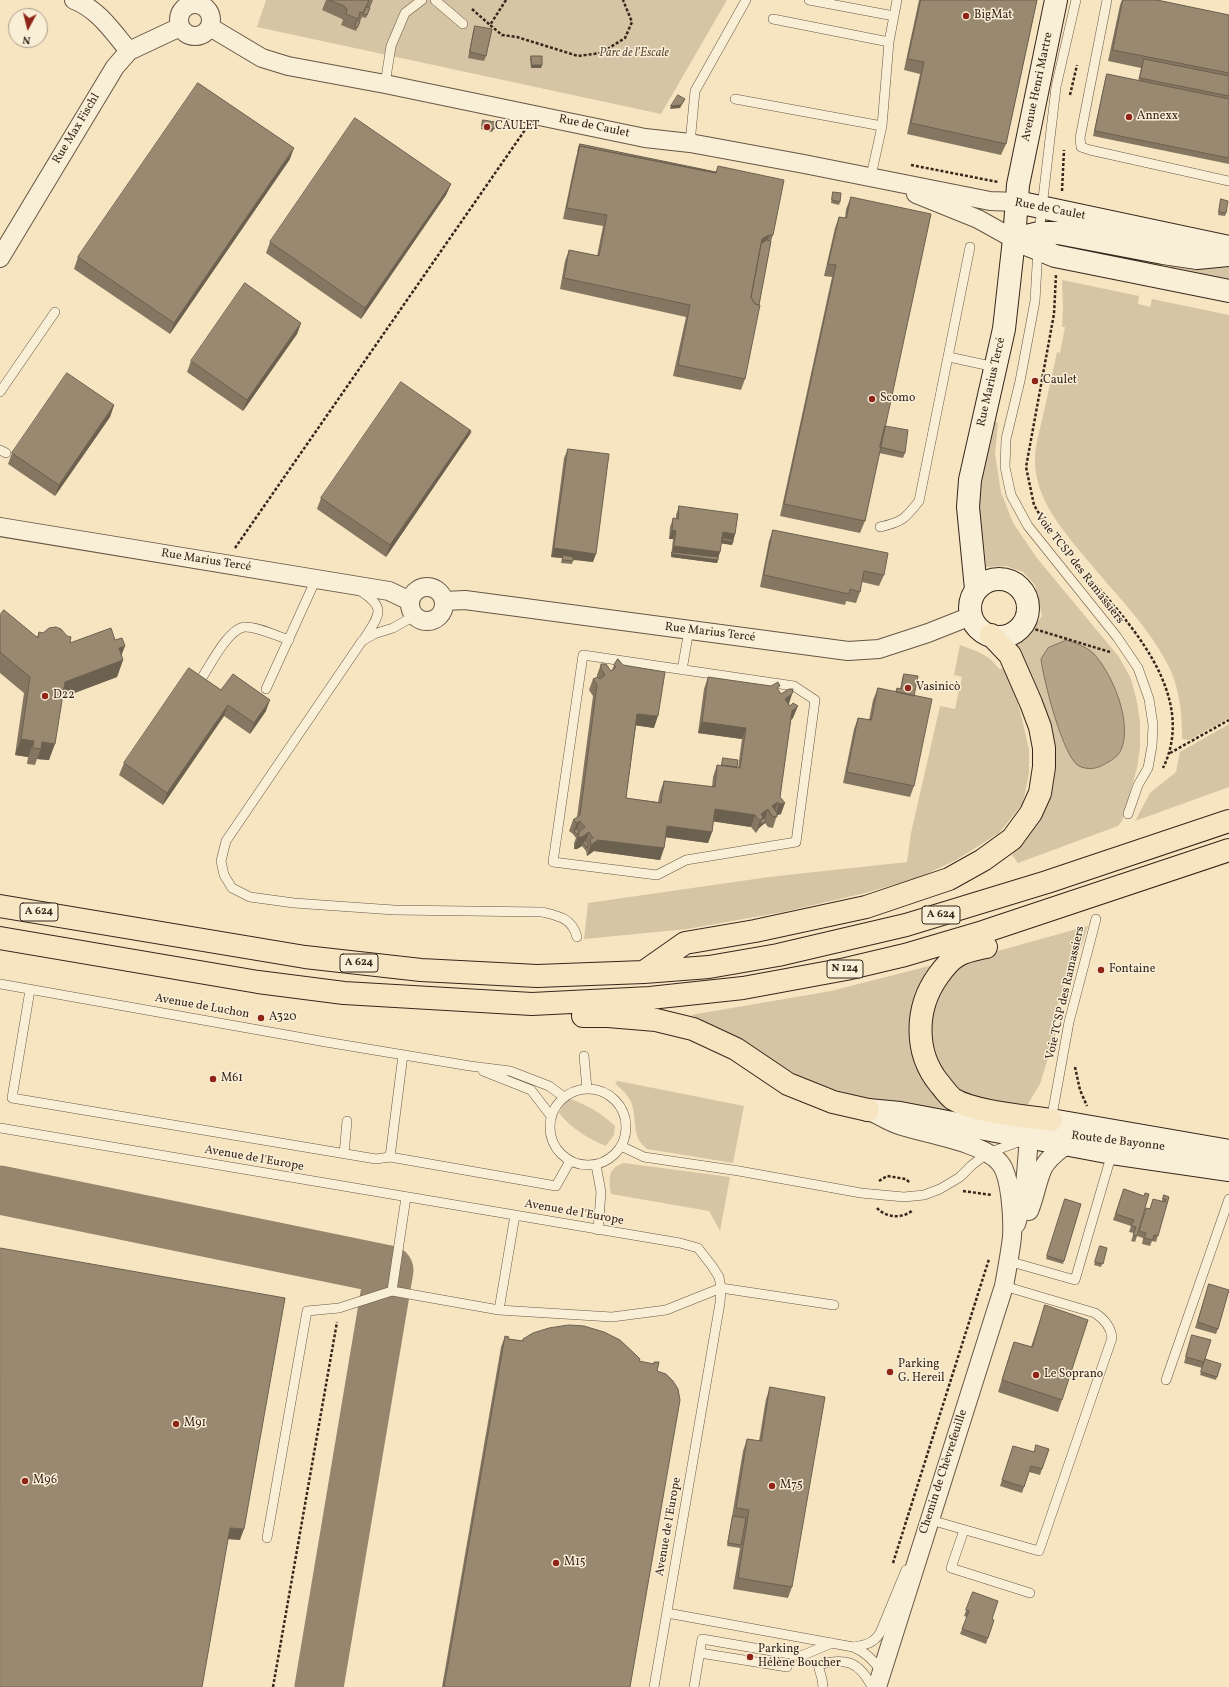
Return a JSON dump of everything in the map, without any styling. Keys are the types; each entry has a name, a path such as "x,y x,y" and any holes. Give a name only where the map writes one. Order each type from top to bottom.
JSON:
{"highway":[{"path":"644,972 685,943 762,930 866,907 949,879 983,860 1012,839 1031,813 1040,793 1044,768 1044,748 1040,727 1010,654 991,635"},
{"name":"A 624","path":"0,906 305,957 421,970 537,976 644,972 709,967 770,956 906,925 1047,882 1229,821"},
{"name":"N 124","path":"344,993 532,1004 650,998 743,988 846,969 912,953 1034,916 1229,850"},
{"path":"1034,916 996,943 957,956 942,970 932,985 926,998 921,1015 920,1035 928,1066 952,1098 1058,1132"},
{"path":"0,938 258,982 344,993 430,1012 498,1016 608,1016 656,1020 693,1029 720,1040 788,1084 833,1102 868,1110"}],"main road":[{"name":"Avenue Henri Martre","path":"1020,174 1056,0"},
{"name":"Rue Marius Tercé","path":"976,589 968,507 970,480 1004,329 1020,174"},
{"name":"Rue de Caulet","path":"1017,202 1229,247"},
{"name":"Rue de Caulet","path":"1014,239 1039,241 1058,233 1197,258 1229,255"},
{"name":"Rue de Caulet","path":"1039,241 1055,256 1229,291"},
{"path":"993,579 1002,579 1019,587 1024,594 1027,603 1027,612 1021,625 1011,634 1001,636 991,635 982,631 975,625 971,616 971,602 976,589 993,579"},
{"name":"Route de Bayonne","path":"868,1110 900,1113 1029,1138 1058,1132 1112,1154 1229,1170"},
{"path":"1058,1132 1096,1127 1179,1142"},
{"name":"Route de Bayonne","path":"1179,1142 1229,1151"}],"street":[{"path":"74,0 100,16 129,51"},
{"path":"192,2 202,5 210,12 210,27 201,36 195,37 189,35 180,27 179,15 186,6 192,2"},
{"name":"Rue Max Fischl","path":"0,258 115,66 129,51 180,27"},
{"name":"Rue de Caulet","path":"210,27 262,58 288,66 385,84 646,138 690,143 871,176 990,201 1017,202"},
{"name":"Rue de Caulet","path":"871,176 978,219 1014,239"},
{"name":"Rue Marius Tercé","path":"0,527 389,591 412,608 420,620 428,622 435,620 441,615 444,608 444,601 465,600 848,651 880,649 928,633 971,616"},
{"path":"412,608 412,595 423,587 430,587 436,590 444,601"},
{"name":"Chemin de Chèvrefeuille","path":"868,1110 897,1125 968,1145 988,1153 1000,1163 1007,1179 1012,1236"},
{"name":"Route de Bayonne","path":"1058,1132 1168,1150 1179,1142"},
{"name":"Chemin de Chèvrefeuille","path":"1009,1259 1034,1199 1043,1167 1052,1156 1058,1132"},
{"name":"Chemin de Chèvrefeuille","path":"877,1682 928,1519 1004,1286 1012,1236 1024,1198 1029,1138"}],"lane":[{"path":"385,84 391,46 405,13 422,0"},
{"path":"435,0 463,24"},
{"path":"690,143 695,91 746,0"},
{"path":"809,0 894,16"},
{"path":"871,176 882,126 889,42 897,0"},
{"name":"Voie TCSP des Ramassiers","path":"1076,0 1056,87 1039,241 1035,302 1031,328 1006,439 1005,466 1011,495 1028,526 1117,637 1138,668 1149,699 1153,725 1152,746 1148,768 1138,785 1128,814"},
{"path":"1107,0 1080,138 1081,147 1229,181"},
{"path":"773,20 889,42"},
{"path":"735,99 882,126"},
{"path":"880,527 895,524 906,517 919,501 970,247"},
{"path":"0,392 55,312"},
{"path":"949,357 995,367"},
{"path":"266,690 316,579"},
{"path":"352,585 378,605 378,613 362,641 226,841 220,861 224,875 232,888 250,898 294,903 394,910 542,912 564,918 575,928 577,937"},
{"path":"362,641 374,634 393,628 412,608"},
{"path":"203,676 229,636 239,629 244,627 255,628 289,640"},
{"path":"682,670 689,630"},
{"path":"584,655 682,670 794,686 815,700 796,842 686,860 657,875 553,862 584,655"},
{"name":"Voie TCSP des Ramassiers","path":"1058,1132 1069,1022 1096,919"},
{"name":"Avenue de Luchon","path":"0,984 470,1066"},
{"path":"30,990 12,1098 344,1154 376,1159 390,1157 556,1186 570,1161"},
{"path":"390,1157 399,1096 403,1055"},
{"path":"584,1056 587,1089"},
{"path":"470,1066 510,1071 549,1086 564,1097"},
{"path":"470,1066 531,1090 551,1116"},
{"path":"587,1089 603,1092 612,1097 619,1105 625,1117 626,1130 621,1146 616,1154 607,1161 596,1165 586,1166 570,1161 563,1156 552,1142 550,1125 551,1116 556,1106 564,1097 575,1091 587,1089"},
{"path":"344,1154 347,1121"},
{"name":"Avenue de l'Europe","path":"0,1128 680,1243 698,1248 719,1277 721,1288 720,1303 654,1687"},
{"path":"621,1146 644,1157 894,1197 924,1195 940,1189 960,1177 972,1165 988,1153 1029,1138"},
{"path":"1009,1259 1075,1280 1112,1154"},
{"path":"596,1165 601,1192 598,1230"},
{"path":"392,1291 406,1197"},
{"path":"1166,1380 1229,1199"},
{"path":"499,1310 515,1215"},
{"path":"853,1647 869,1644 875,1641 880,1633 928,1519 1039,1551 1112,1338 1109,1327 1104,1319 1095,1313 1004,1286"},
{"path":"267,1538 307,1310 339,1308 392,1291 499,1310 612,1317 666,1310 721,1288 834,1305"},
{"path":"964,1530 952,1568 1030,1593"},
{"path":"666,1613 853,1647 867,1654 875,1662 877,1682"},
{"path":"694,1687 702,1639 801,1656 832,1643"},
{"path":"700,1653 787,1667"},
{"path":"823,1687 818,1665 832,1661 848,1662 856,1665 864,1674 877,1682"}],"path":[{"path":"490,25 506,0"},
{"path":"472,9 502,34 518,37 578,56 601,54 626,38 632,22 622,0"},
{"path":"231,565 234,551 536,115"},
{"path":"1046,524 1034,505 1026,467 1054,314 1056,277"},
{"path":"1083,570 1147,648 1167,691 1172,728 1170,753 1162,772"},
{"path":"1021,625 1112,653 1128,653 1147,648"},
{"path":"1170,753 1229,720"},
{"path":"1076,1061 1075,1068 1080,1090 1096,1127"},
{"path":"940,1189 996,1196"},
{"path":"906,1526 990,1255"},
{"path":"274,1687 339,1308"}],"green space":[{"name":"Parc de l’Escale","path":"266,0 727,0 661,114 257,27"},
{"path":"1170,264 1229,265 1229,283 1169,270"},
{"path":"1062,280 1139,296 1138,304 1150,307 1152,299 1229,315 1229,718 1189,740 1182,739 1182,720 1178,692 1172,674 1160,651 1142,624 1061,527 1045,502 1036,474 1035,459 1037,440 1057,352 1060,353 1065,327 1062,327"},
{"path":"993,421 998,423 995,454 1001,492 1013,523 1037,558 1119,657 1131,679 1140,722 1140,748 1137,768 1122,821 1118,826 1018,863 1012,855 1030,833 1045,807 1050,794 1055,765 1051,742 1041,719 1014,644 1027,636 1042,616 1035,585 1023,572 1006,566 986,567 978,496 982,469"},
{"path":"960,645 986,656 999,669 1005,668 1016,696 1029,750 1029,773 1023,803 999,833 956,860 918,878 865,893 783,912 687,929 584,939 588,903 769,877 907,862 911,833 940,706 955,709 962,677 954,675"},
{"path":"1229,724 1229,787 1135,821 1150,793 1176,772 1180,752"},
{"path":"1088,926 1081,947 1074,952 1055,1014 1054,1029 1057,1029 1040,1084 1025,1109 971,1098 956,1087 942,1070 933,1043 931,1017 939,996 949,977 966,962 987,954"},
{"path":"933,965 912,1034 976,1119 896,1105 842,1092 800,1077 732,1035 691,1015 831,991"},
{"path":"618,1081 744,1106 733,1163 647,1149 641,1144 638,1138 633,1107 627,1096 615,1083"},
{"path":"570,1099 594,1110 615,1126 614,1135 606,1146 592,1140 580,1132 569,1124 559,1113 566,1101"},
{"path":"624,1163 730,1177 720,1231 709,1211 611,1194 610,1175 618,1165"}],"shaded area":[{"path":"1067,640 1090,650 1099,661 1113,684 1122,712 1124,739 1121,750 1113,759 1094,768 1079,766 1073,760 1067,749 1060,734 1043,669 1041,659 1048,648"}],"building":[{"path":"329,0 369,0 363,13 360,12 358,19 346,14 347,9 344,6"},
{"path":"921,0 1037,0 1006,144 911,123 924,62 908,59"},
{"path":"1123,0 1157,0 1229,15 1229,73 1113,50"},
{"path":"367,7 370,8 367,15 363,14"},
{"path":"357,20 360,22 357,28 355,27"},
{"path":"475,26 492,29 486,56 470,52"},
{"path":"531,56 542,56 542,65 532,65"},
{"path":"1144,59 1229,76 1229,96 1140,78"},
{"path":"1107,74 1229,99 1229,158 1095,131"},
{"path":"198,83 294,148 174,323 78,257"},
{"path":"678,95 685,99 681,105 671,106"},
{"path":"355,118 451,184 365,308 270,242"},
{"path":"483,120 495,122 494,129 482,126"},
{"path":"580,144 716,173 580,146 578,151"},
{"path":"580,146 716,173 718,166 784,180 773,235 769,235 762,239 751,297 755,304 760,305 745,379 678,365 690,305 564,278 569,250 599,256 607,215 567,208"},
{"path":"833,192 841,193 840,202 832,200"},
{"path":"851,197 931,214 865,521 784,504 836,265 828,264 839,217 846,218"},
{"path":"1221,199 1228,201 1226,213 1219,212"},
{"path":"767,240 771,241 759,305 755,304 751,297 761,244"},
{"path":"245,283 301,323 247,400 191,361"},
{"path":"67,373 114,405 59,485 12,453"},
{"path":"401,382 470,430 390,545 321,498"},
{"path":"885,426 908,430 905,453 880,447"},
{"path":"568,449 609,454 596,554 554,548"},
{"path":"679,506 738,514 735,534 723,532 720,552 674,546 676,531 672,530 673,518 678,519"},
{"path":"773,530 888,553 884,575 864,571 860,592 850,589 849,594 764,575"},
{"path":"722,538 733,540 733,542 722,540"},
{"path":"672,552 718,557 718,560 672,554"},
{"path":"563,555 573,557 573,561 563,560"},
{"name":"D22","path":"4,610 38,638 39,632 43,633 49,628 56,627 61,629 67,636 71,637 70,643 111,628 115,640 122,638 125,646 119,648 123,660 65,682 55,744 42,742 41,749 33,748 34,741 21,739 30,677 0,652 0,615"},
{"path":"618,659 623,665 665,672 658,716 637,714 626,798 661,803 664,781 715,787 717,765 740,768 746,728 702,722 708,677 771,686 778,682 780,686 777,688 781,694 789,689 793,689 792,694 785,699 790,706 793,703 798,706 792,711 780,797 785,803 779,804 778,802 772,806 777,813 777,817 772,816 768,809 761,814 763,817 760,821 755,815 715,809 712,832 667,826 664,848 598,840 591,845 590,839 593,838 589,832 582,837 578,837 579,832 585,827 580,821 577,823 573,820 580,815 597,685 593,679 598,677 600,679 605,675 601,669 601,664 606,664 611,671 616,667 614,665"},
{"path":"189,668 221,690 233,674 270,700 254,723 228,705 167,793 124,763"},
{"path":"904,674 918,676 914,696 896,692 897,688 901,689"},
{"path":"878,688 932,699 914,786 847,772 858,718 871,720"},
{"path":"723,758 738,760 737,767 722,765"},
{"path":"765,818 766,821 760,825 761,820"},
{"path":"577,829 579,831 577,835 574,831"},
{"path":"586,841 588,844 587,848 583,842"},
{"path":"1124,1189 1144,1196 1145,1193 1149,1194 1137,1236 1133,1235 1136,1227 1131,1226 1134,1220 1116,1214"},
{"path":"1164,1195 1169,1197 1158,1236 1154,1235 1153,1240 1144,1238 1146,1233 1139,1231 1146,1208 1150,1209 1153,1199 1165,1202 1166,1199 1163,1199"},
{"path":"1065,1199 1081,1204 1064,1261 1047,1256"},
{"path":"1100,1246 1107,1248 1103,1264 1095,1262"},
{"name":"M91","path":"0,1248 285,1298 244,1529 230,1528 202,1687 0,1687"},
{"path":"1209,1284 1229,1290 1218,1329 1198,1322"},
{"name":"Le Soprano","path":"1045,1305 1088,1320 1062,1400 1002,1380 1014,1342 1032,1347"},
{"name":"M15","path":"569,1325 584,1326 604,1332 620,1340 640,1359 639,1361 654,1364 654,1362 659,1362 657,1371 666,1374 673,1381 678,1389 680,1400 630,1687 444,1687 505,1336 509,1337 508,1339 523,1341 523,1339 533,1333 549,1328"},
{"path":"1192,1335 1211,1340 1204,1362 1186,1357"},
{"path":"1205,1359 1221,1364 1217,1377 1201,1372"},
{"name":"M75","path":"770,1387 825,1397 792,1587 738,1578 749,1510 736,1508 747,1439 761,1441"},
{"path":"1036,1445 1049,1449 1042,1469 1031,1466 1024,1487 1002,1480 1013,1446 1034,1452"},
{"path":"733,1516 746,1518 741,1545 728,1543"},
{"path":"973,1592 998,1601 988,1638 962,1629 969,1611 966,1610"}],"taxiway":[{"path":"0,1190 389,1270 319,1687"}],"place":[{"name":"BigMat","path":"966,16"},
{"name":"Annexx","path":"1129,117"},
{"name":"CAULET","path":"487,127"},
{"name":"Caulet","path":"1035,381"},
{"name":"Scomo","path":"872,399"},
{"name":"Vasinicò","path":"908,688"},
{"name":"D22","path":"45,696"},
{"name":"Fontaine","path":"1101,970"},
{"name":"A320","path":"261,1018"},
{"name":"M61","path":"213,1079"},
{"name":"Parking G. Hereil","path":"890,1372"},
{"name":"Le Soprano","path":"1036,1375"},
{"name":"M91","path":"176,1424"},
{"name":"M96","path":"25,1481"},
{"name":"M75","path":"772,1486"},
{"name":"M15","path":"556,1563"},
{"name":"Parking Hélène Boucher","path":"750,1657"}]}
